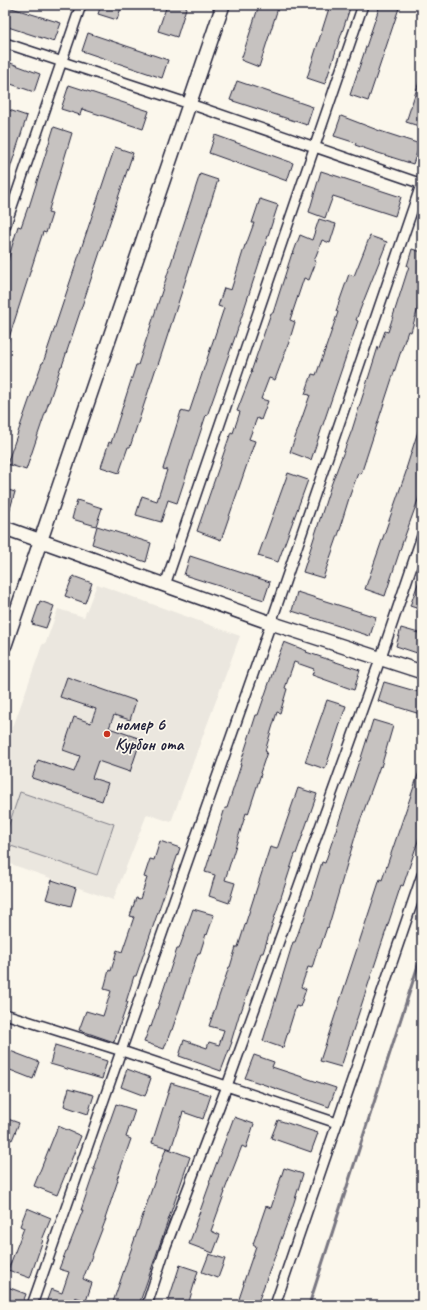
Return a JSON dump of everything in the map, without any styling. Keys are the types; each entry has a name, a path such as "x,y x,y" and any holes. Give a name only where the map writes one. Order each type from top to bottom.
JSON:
{"street":[{"path":"5,228 81,5"},
{"path":"5,645 223,5"},
{"path":"165,585 363,5"},
{"path":"5,43 422,183 122,1051 32,1305"},
{"path":"5,528 271,622 381,657 422,672"},
{"path":"148,1305 166,1246 227,1086 381,657 422,536"},
{"path":"275,1305 422,875"},
{"path":"5,1014 122,1051 337,1123"}],"shaded area":[{"name":"номер 6 Курбон ота","path":"97,584 240,636 171,822 147,814 113,900 5,862 5,750 42,645 46,642 58,609 84,617"},
{"path":"20,792 114,824 97,875 5,844 5,836"}],"building":[{"path":"101,5 122,5 117,20 98,14"},
{"path":"167,5 187,5 177,37 158,31"},
{"path":"259,5 279,5 259,67 241,60"},
{"path":"330,5 351,5 325,84 307,78"},
{"path":"380,5 400,5 368,101 350,95"},
{"path":"5,6 61,23 54,42 5,26"},
{"path":"88,33 168,60 162,78 82,51"},
{"path":"5,61 40,74 34,92 5,82"},
{"path":"420,79 422,80 422,127 406,122"},
{"path":"237,81 313,107 307,125 230,100"},
{"path":"69,85 149,111 143,129 82,109 80,115 61,109"},
{"path":"9,110 27,116 5,181 5,122"},
{"path":"341,116 420,144 413,164 355,145 356,143 334,136"},
{"path":"54,127 72,133 48,213 52,214 46,233 43,232 7,344 5,344 5,270 18,226 21,227 29,207"},
{"path":"215,135 293,163 287,181 209,153"},
{"path":"115,147 133,153 26,470 7,464 43,363"},
{"path":"321,171 401,197 395,216 333,196 325,218 309,212"},
{"path":"200,174 218,180 157,368 130,447 128,447 119,473 101,467 109,442 111,443 136,365 138,365"},
{"path":"260,199 278,205 234,340 207,416 206,415 177,503 168,500 161,522 136,515 142,496 157,501 167,470 163,469 181,411 189,413 224,308 218,306 224,288 231,290 245,245 254,223 252,223"},
{"path":"319,219 336,224 330,243 322,240 309,280 304,278 290,320 295,322 289,342 275,380 269,378 261,399 268,401 261,420 257,418 249,439 255,441 221,540 197,531 231,432 233,433 240,412 237,411 252,372 271,313 273,313 292,253 293,254 300,235 312,240"},
{"path":"370,236 387,242 356,320 358,321 311,460 290,452 310,395 305,394 312,374 316,375 338,312 336,311 349,274 354,276"},
{"path":"412,249 422,252 422,294 411,332 408,331 361,474 358,473 323,578 303,572 330,488 352,430 378,347 379,348 385,331 388,332 409,266 407,266"},
{"path":"420,425 422,425 422,489 385,596 365,589 407,469"},
{"path":"288,473 308,480 278,562 258,556"},
{"path":"5,489 15,492 7,519 5,519"},
{"path":"77,500 102,508 96,526 72,519"},
{"path":"97,526 151,543 146,562 92,544"},
{"path":"190,556 270,582 264,600 184,575"},
{"path":"422,575 422,610 410,606"},
{"path":"73,576 92,583 85,603 65,596"},
{"path":"297,592 376,617 370,636 292,611"},
{"path":"40,601 54,606 46,628 32,624"},
{"path":"401,628 422,634 422,648 420,654 396,646"},
{"path":"284,642 307,651 306,652 360,670 354,690 312,675 314,669 294,662 285,688 287,689 280,713 277,712 265,751 267,752 260,773 261,774 248,814 246,813 225,880 235,883 229,903 209,896 215,875 205,872 256,715 258,715"},
{"path":"67,677 136,701 130,720 114,715 109,728 141,739 130,772 98,761 92,778 108,783 102,801 32,778 38,760 74,772 80,756 63,750 74,717 91,723 96,709 60,697"},
{"path":"384,682 422,693 422,709 420,714 378,701"},
{"path":"327,700 346,706 325,769 305,762"},
{"path":"373,720 393,726 381,767 380,766 358,827 328,928 327,927 320,948 318,948 312,968 308,967 301,987 306,989 300,1007 296,1006 283,1048 263,1041 293,942 295,942 302,922 303,923 322,862 325,863"},
{"path":"421,766 422,829 403,886 401,885 341,1067 320,1061 380,879 382,880"},
{"path":"298,788 317,794 295,854 263,953 261,953 240,1012 232,1042 221,1071 179,1056 184,1040 207,1048 209,1042 219,1045 224,1030 209,1026 236,947 238,947 270,847 277,849"},
{"path":"160,841 180,848 136,976 134,976 126,1002 128,1002 114,1042 79,1030 86,1011 103,1016 111,991 104,989 109,970 111,971 117,950 122,952 134,917 130,916 136,898 140,899 147,878 144,877 150,859 154,860"},
{"path":"52,880 76,888 71,906 46,899"},
{"path":"193,909 214,915 200,953 198,953 164,1049 144,1042 150,1026 151,1027 177,949 179,949"},
{"path":"55,1045 107,1061 102,1079 50,1064"},
{"path":"5,1049 39,1062 33,1079 5,1068"},
{"path":"254,1055 274,1062 272,1067 336,1088 329,1107 245,1078"},
{"path":"127,1069 151,1078 145,1096 121,1087"},
{"path":"171,1083 211,1095 203,1119 183,1112 171,1149 152,1143"},
{"path":"69,1088 94,1095 88,1114 64,1106"},
{"path":"116,1104 135,1110 126,1137 131,1139 117,1179 118,1180 106,1219 83,1279 92,1283 86,1301 75,1297 72,1305 45,1305 51,1289 62,1293 69,1272 59,1269 83,1210 81,1210 95,1169 93,1169"},
{"path":"234,1117 254,1124 246,1148 242,1146 211,1231 220,1235 213,1253 189,1244 209,1183"},
{"path":"5,1118 19,1123 12,1140 5,1137"},
{"path":"278,1120 318,1133 311,1152 271,1138"},
{"path":"58,1126 81,1136 57,1195 34,1186"},
{"path":"166,1148 190,1157 139,1305 112,1305"},
{"path":"284,1168 303,1174 290,1215 257,1305 237,1305 256,1246 253,1244 266,1206 271,1208"},
{"path":"27,1208 51,1218 42,1240 30,1278 8,1270 24,1228 20,1226"},
{"path":"209,1254 225,1259 218,1278 202,1272"},
{"path":"180,1265 198,1271 188,1305 167,1305"},
{"path":"5,1286 26,1294 22,1305 5,1305"}],"waterway":[{"path":"309,1305 422,953"}],"place":[{"name":"номер 6 Курбон ота","path":"107,734"}]}
